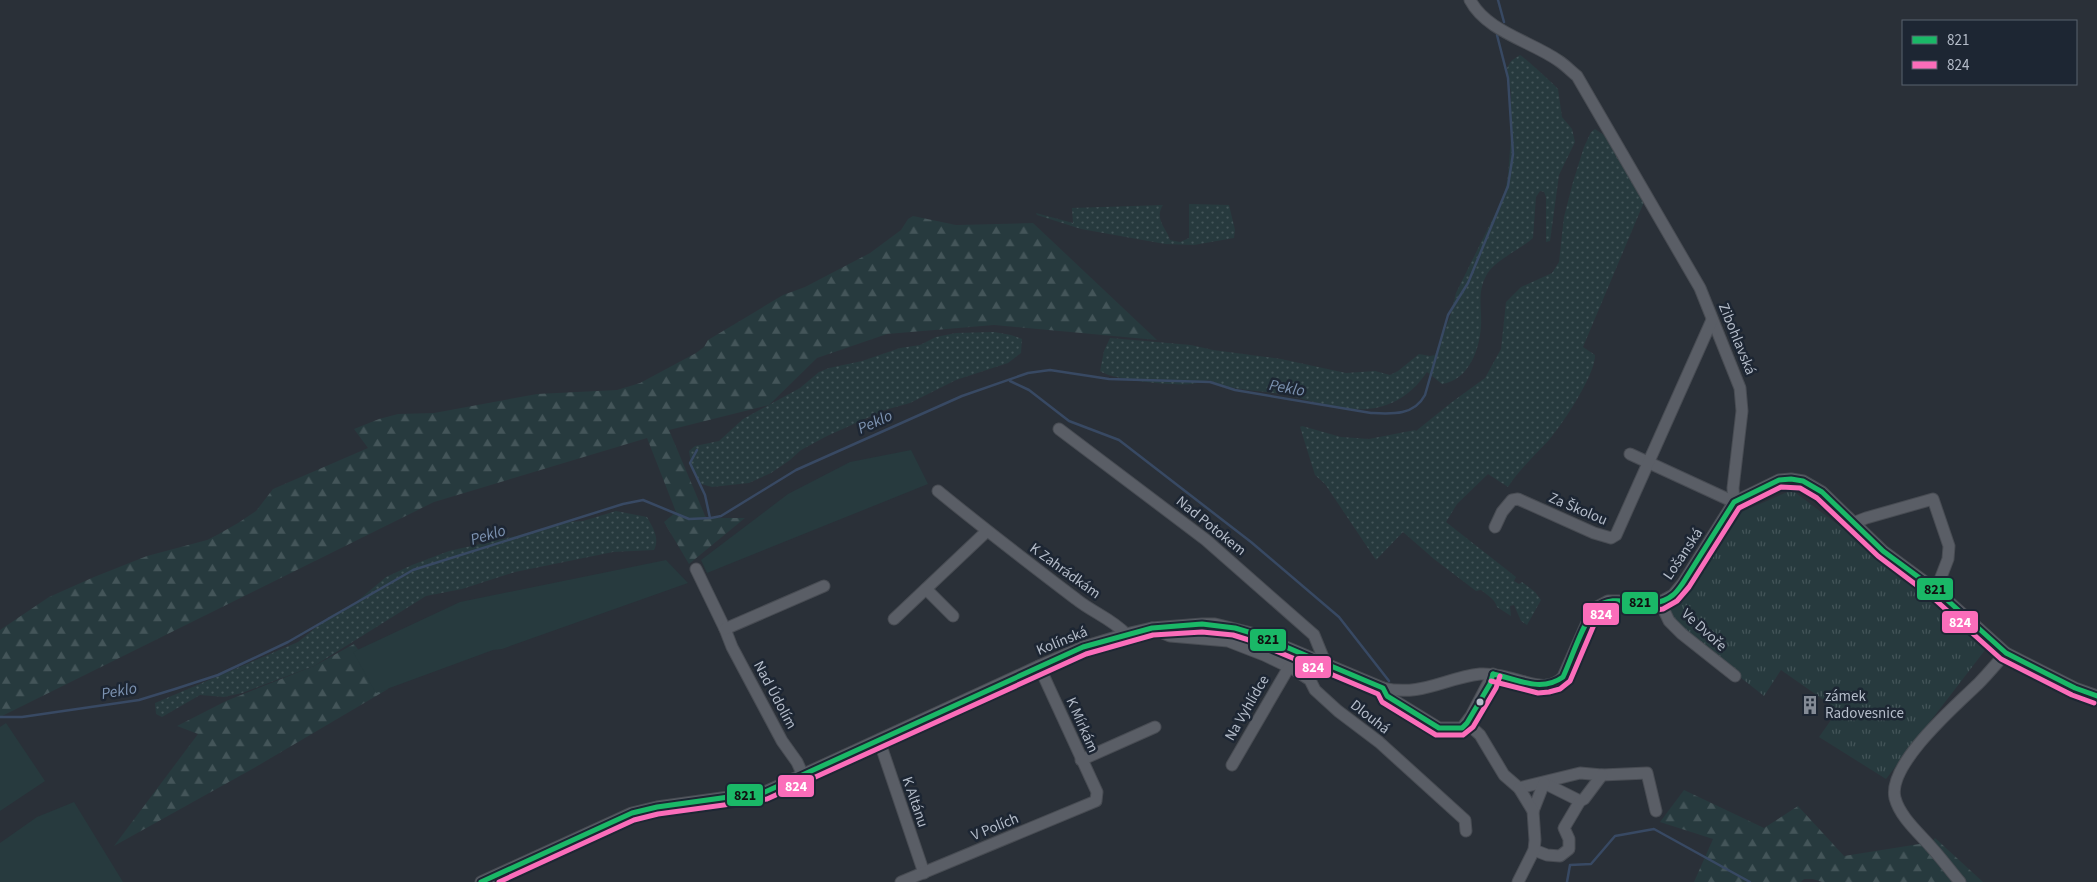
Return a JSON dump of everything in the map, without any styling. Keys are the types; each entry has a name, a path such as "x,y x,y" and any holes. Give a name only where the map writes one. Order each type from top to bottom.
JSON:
{"street":[{"name":"Zibohlavská","path":"1472,4 1496,26 1559,61 1576,76 1700,288 1740,388 1742,411 1733,488 1734,502"},
{"name":"Za Školou","path":"1495,527 1502,512 1512,500 1518,499 1594,533 1611,538 1616,535 1650,463 1712,320"},
{"name":"Nad Potokem","path":"1059,429 1206,540 1314,635 1325,662"},
{"path":"1630,454 1734,502 1779,480 1803,481 1818,489 1884,551 1936,590 2006,653 2075,688 2097,696"},
{"name":"K Zahrádkám","path":"938,491 1080,602 1118,626 1126,634"},
{"path":"1853,523 1933,499 1949,546 1948,559 1936,590"},
{"name":"Lošanská","path":"1660,602 1673,595 1683,583 1734,502"},
{"path":"894,619 987,531"},
{"name":"Nad Údolím","path":"696,569 726,629 732,647 782,741 797,762 802,773"},
{"path":"726,629 824,586"},
{"path":"926,589 953,616"},
{"path":"1533,812 1519,788 1504,775 1480,735 1467,723 1490,684 1493,674 1546,686 1556,684 1563,677 1590,616 1597,606 1608,601 1649,604 1660,602"},
{"name":"Ve Dvoře","path":"1660,602 1669,621 1682,634 1735,676"},
{"name":"Kolínská","path":"480,882 632,813 657,807 764,792 802,773 1083,647 1152,628 1186,624 1215,624 1255,634 1383,688 1403,692 1422,690 1479,674 1493,674"},
{"name":"Dlouhá","path":"1152,628 1170,636 1228,641 1289,667 1310,680 1315,690 1338,711 1379,742 1465,820 1466,831"},
{"path":"1960,882 1915,829 1900,808 1895,798 1894,786 1898,774 1907,760 1948,711 1978,684 2006,653"},
{"name":"K Mírkám","path":"1039,666 1098,797"},
{"name":"Na Vyhlídce","path":"1232,765 1289,667"},
{"name":"Kolínská","path":"1383,688 1387,696 1439,728 1462,728 1467,723"},
{"path":"1081,760 1155,727"},
{"name":"K Altánu","path":"879,740 924,873"},
{"path":"1519,788 1580,773 1602,775 1648,773 1656,811"},
{"path":"1534,850 1547,855 1560,856 1569,849 1570,845 1564,828 1580,801 1584,799 1602,775"},
{"path":"1544,783 1580,801"},
{"path":"1518,882 1534,850 1533,812 1544,783"},
{"name":"V Polích","path":"902,882 1096,801 1098,797"}],"green space":[{"path":"1520,55 1558,89 1562,117 1572,129 1575,142 1559,175 1550,241 1546,242 1546,197 1544,192 1540,191 1536,197 1533,238 1495,265 1483,282 1478,344 1471,362 1459,376 1442,384 1427,372 1407,394 1395,401 1370,409 1356,409 1326,405 1287,395 1235,388 1209,380 1192,384 1158,383 1130,380 1100,371 1104,351 1110,338 1191,345 1213,350 1281,359 1346,373 1375,371 1390,375 1419,354 1435,355 1450,317 1456,293 1504,196 1508,176 1511,136 1511,93 1507,68 1511,61"},
{"path":"1595,129 1607,137 1644,202 1583,347 1595,355 1590,374 1570,412 1555,433 1508,487 1488,474 1457,504 1446,522 1516,577 1514,581 1519,584 1522,582 1535,592 1541,600 1527,625 1521,621 1514,605 1510,606 1511,616 1497,607 1493,599 1481,590 1476,591 1434,559 1403,532 1376,560 1325,484 1315,475 1300,427 1341,437 1369,439 1416,431 1485,378 1501,349 1506,302 1521,287 1552,273 1559,262 1564,217 1573,182 1584,147 1591,132"},
{"path":"1189,204 1229,205 1235,230 1234,238 1194,245 1165,244 1081,229 1037,215 1036,213 1073,223 1072,208 1163,205 1160,219 1170,240 1180,242 1189,238"},
{"path":"913,216 956,225 1033,223 1157,340 994,325 887,334 817,358 769,405 669,430 706,518 745,518 689,564 664,522 676,512 647,438 434,502 0,717 0,630 49,597 94,577 147,556 207,540 217,535 256,511 273,489 368,448 354,429 398,414 434,413 537,394 617,390 640,383 696,353 704,347 708,340 783,295 805,287 870,253 901,230 908,219"},
{"path":"994,332 1022,339 1021,353 1008,363 956,380 910,403 885,410 827,436 801,450 771,473 749,483 712,487 701,484 692,470 689,451 695,446 719,441 743,419 800,388 819,372 862,361 900,348 920,345 936,337 956,333"},
{"path":"911,450 928,484 707,573 701,560 788,494 850,462"},
{"path":"1792,490 1992,641 1886,779 1819,737 1838,710 1781,670 1764,696 1665,618 1737,514"},
{"path":"616,511 647,517 656,537 654,550 613,552 515,572 462,589 426,596 314,666 242,693 224,697 200,695 162,717 156,714 155,703 298,642 330,616 355,603 386,577 412,565 449,551 567,522 583,521"},
{"path":"666,560 688,583 502,649 493,650 376,693 353,652 460,602"},
{"path":"354,644 388,689 254,768 114,846 198,734 177,726 226,701 314,666"},
{"path":"6,723 45,781 0,811 0,727"},
{"path":"1684,790 1764,828 1798,806 1844,856 1932,842 1935,838 1983,882 1822,882 1804,879 1801,882 1694,882 1713,839 1660,822"},
{"path":"74,802 123,882 0,882 0,843 37,817"}],"waterway":[{"name":"Peklo","path":"1498,0 1504,22"},
{"name":"Peklo","path":"0,717 22,717 139,700 218,675 288,642 413,570 623,504 643,500 689,519 721,516 796,470 962,396 1028,373 1050,370 1109,379 1210,382 1235,390 1371,413 1394,413 1415,407 1425,395 1448,315 1468,283 1508,186 1513,154 1508,78 1497,35"},
{"path":"1010,381 1029,390 1069,421 1119,440 1251,542 1339,617 1389,681"},
{"path":"697,450 690,463 705,495 710,518"},
{"path":"1567,882 1570,865 1591,864 1615,836 1654,829 1750,882"}],"transit line":[{"name":"821","path":"1493,674 1538,684 1555,682 1563,677 1582,631 1596,608 1604,603 1613,601 1643,603 1664,601 1673,595 1683,583 1734,502 1779,480 1791,479 1803,481 1822,492 1883,551 1936,590 2006,653 2075,688 2097,696"},
{"name":"824","path":"1491,681 1538,693 1560,689 1570,681 1596,620 1602,613 1610,608 1650,611 1663,609 1677,601 1689,587 1739,508 1781,487 1800,488 1817,498 1878,556 1931,596 2001,659 2072,695 2094,703"},
{"name":"821","path":"481,882 632,813 657,807 765,792 1083,647 1152,628 1202,624 1235,628 1255,634 1383,688 1387,696 1439,728 1462,728 1467,723 1490,684 1493,674"},
{"name":"824","path":"499,882 634,820 658,814 767,799 1086,654 1153,635 1202,632 1233,635 1252,641 1378,694 1382,702 1436,735 1463,735 1473,727 1496,688 1500,676"}],"place":[{"name":"zámek Radovesnice","path":"1810,705"}]}
